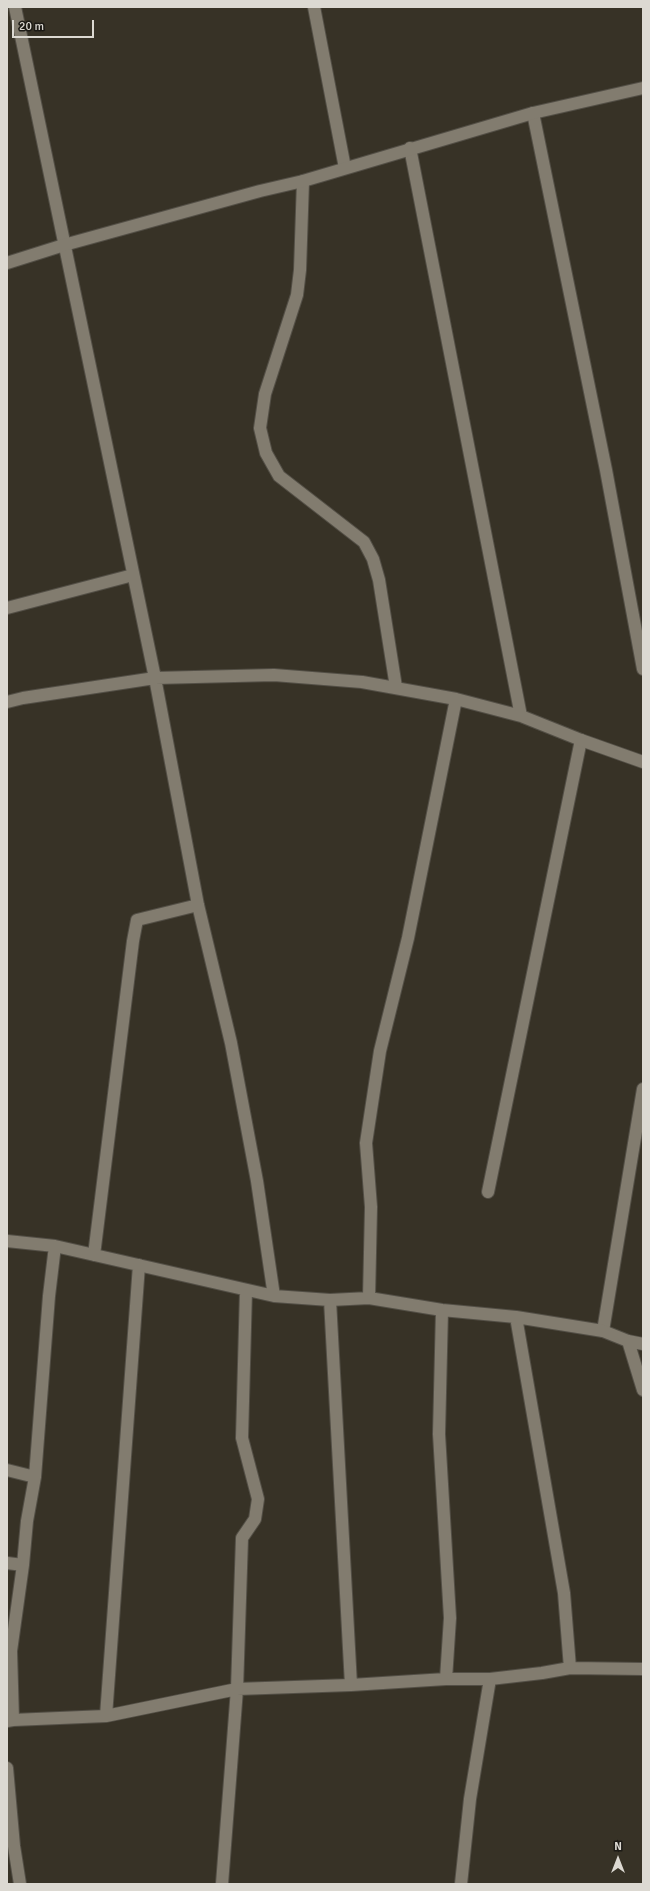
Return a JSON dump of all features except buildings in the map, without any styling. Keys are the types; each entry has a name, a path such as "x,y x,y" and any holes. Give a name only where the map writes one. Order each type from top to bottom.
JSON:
{"street":[{"path":"15,7 155,678 198,905 232,1051 257,1181 274,1296"},
{"path":"314,7 345,168"},
{"path":"7,263 64,245 260,190 303,182 410,148 533,113 643,88"},
{"path":"533,113 606,470 643,669"},
{"path":"410,148 521,716"},
{"path":"303,182 300,270 297,296 265,394 260,428 266,453 279,476 364,542 373,559 378,580 396,687"},
{"path":"7,608 133,575"},
{"path":"7,702 23,698 155,678 274,676 362,682 396,687 521,716 580,740 643,762"},
{"path":"369,1298 371,1207 366,1143 380,1050 408,938 456,700"},
{"path":"488,1192 580,740"},
{"path":"94,1255 133,941 137,920 198,905"},
{"path":"603,1332 643,1089"},
{"path":"7,1241 55,1246 274,1296 330,1300 369,1298 442,1310 516,1317 603,1332 628,1341 643,1344"},
{"path":"55,1246 49,1296 34,1477 27,1522 23,1565 9,1651 10,1721 106,1716 237,1689 351,1685 446,1679 490,1679 542,1674 570,1668 643,1669"},
{"path":"106,1716 139,1265"},
{"path":"222,1884 237,1689 242,1538 255,1519 258,1499 242,1438 246,1290"},
{"path":"330,1300 351,1685"},
{"path":"442,1310 439,1434 450,1618 446,1679"},
{"path":"516,1317 564,1593 570,1668"},
{"path":"628,1341 643,1390"},
{"path":"7,1470 34,1477"},
{"path":"7,1563 23,1565"},
{"path":"461,1884 470,1799 490,1679"},
{"path":"7,1768 10,1846 20,1884"}]}
